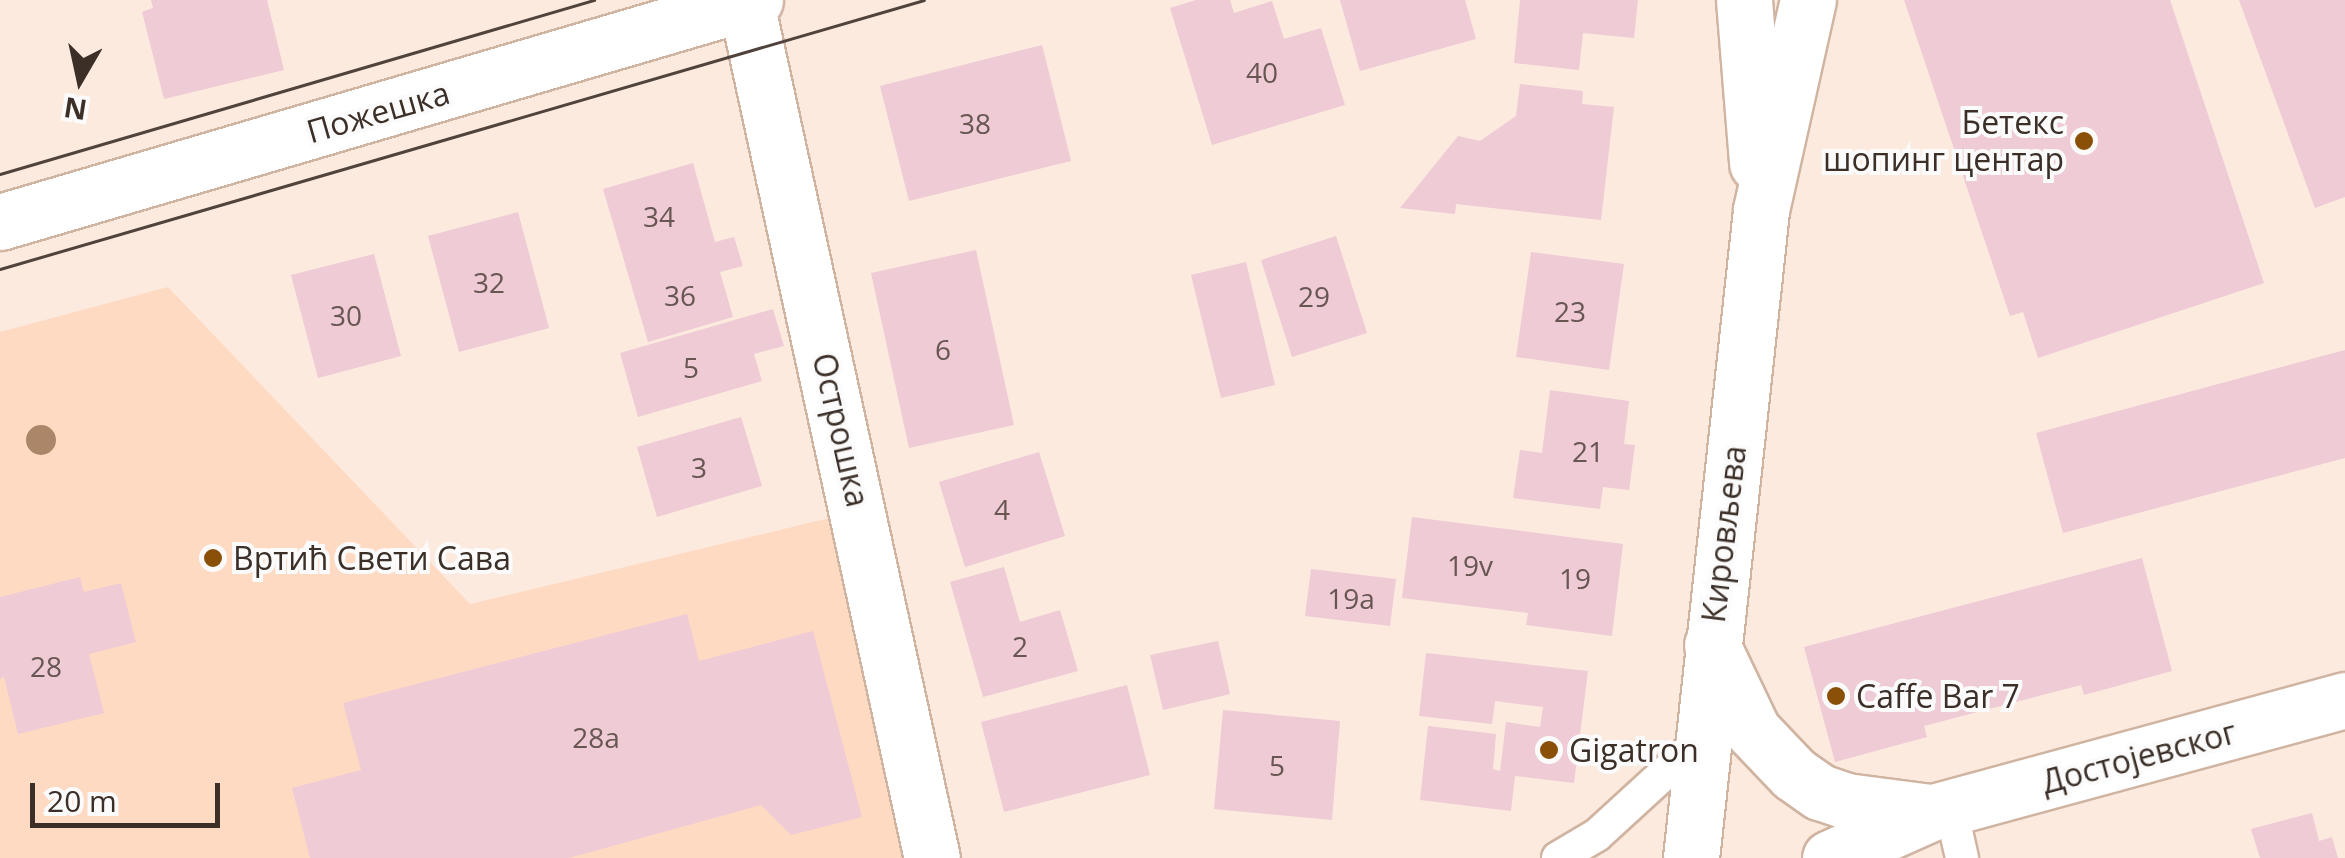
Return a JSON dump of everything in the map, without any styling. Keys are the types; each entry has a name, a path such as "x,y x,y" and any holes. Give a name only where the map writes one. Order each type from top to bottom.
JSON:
{"main road":[{"name":"Кировљева","path":"1744,0 1761,210"},
{"name":"Кировљева","path":"1692,858 1761,210 1808,0"},
{"name":"Пожешка","path":"0,222 750,1"},
{"name":"Острошка","path":"750,1 932,858"},
{"name":"Достојевског","path":"1712,645 1753,730 1794,774 1820,792 1846,801 1949,826"},
{"name":"Достојевског","path":"1830,858 1949,826 2345,700"}],"lane":[{"path":"1558,858 1597,835 1703,738"}],"shaded area":[{"name":"Вртић Свети Сава","path":"168,287 470,604 859,511 902,858 0,858 0,332"}],"building":[{"path":"151,0 267,0 284,70 164,99 142,12 153,8"},
{"path":"1196,0 1230,0 1234,13 1272,1 1284,39 1321,28 1345,105 1212,145 1170,8"},
{"path":"1340,0 1465,0 1476,39 1360,71"},
{"path":"1520,0 1638,0 1634,38 1583,33 1579,70 1514,63"},
{"name":"Бетекс шопинг центар","path":"1904,0 2170,0 2264,283 2038,358 2023,312 2010,316"},
{"path":"2239,0 2345,0 2345,197 2315,208"},
{"path":"1042,45 1071,161 909,201 880,86"},
{"path":"1520,84 1583,91 1582,104 1614,107 1601,220 1456,204 1455,214 1400,208 1458,136 1480,141 1516,116"},
{"path":"693,163 715,242 734,237 743,266 720,272 733,317 648,342 603,189"},
{"path":"518,212 549,328 459,352 428,236"},
{"path":"1336,236 1367,333 1292,357 1261,260"},
{"path":"976,250 1014,425 909,448 871,273"},
{"path":"1531,252 1624,264 1609,370 1516,357"},
{"path":"374,254 401,356 318,378 291,275"},
{"path":"1246,262 1275,385 1221,398 1191,275"},
{"path":"773,309 784,346 754,354 762,381 638,417 620,353"},
{"path":"2345,350 2345,458 2063,533 2036,433"},
{"path":"1550,390 1629,401 1624,444 1635,445 1629,490 1603,487 1600,509 1513,498 1520,450 1542,453"},
{"path":"741,417 762,486 657,517 637,447"},
{"path":"1039,452 1065,536 965,567 939,482"},
{"path":"1412,517 1623,544 1612,636 1526,625 1528,613 1402,598"},
{"path":"2142,558 2172,671 2084,695 2081,685 1924,726 1927,737 1835,762 1804,647"},
{"path":"1004,567 1020,622 1060,610 1078,671 983,697 950,582"},
{"path":"1311,569 1396,579 1390,626 1305,616"},
{"path":"80,577 84,592 121,583 136,642 89,654 104,713 18,734 4,677 0,679 0,597"},
{"path":"687,614 699,661 813,631 862,817 791,835 761,805 569,858 310,858 292,788 361,770 343,703"},
{"path":"1218,641 1230,694 1163,710 1150,655"},
{"path":"1426,653 1588,671 1574,783 1515,776 1511,811 1420,800 1428,726 1496,734 1493,769 1500,771 1506,722 1540,727 1543,707 1495,701 1492,724 1419,716"},
{"path":"1127,685 1150,775 1004,812 981,722"},
{"path":"1223,710 1340,721 1332,820 1214,809"},
{"path":"2312,813 2319,841 2332,837 2338,858 2260,858 2251,829"}],"tram line":[{"path":"0,174 594,0"},
{"path":"0,269 924,0"}],"place":[{"name":"Бетекс шопинг центар","path":"2084,141"},
{"name":"Вртић Свети Сава","path":"213,558"},
{"name":"Caffe Bar 7","path":"1836,696"},
{"name":"Gigatron","path":"1549,750"}]}
